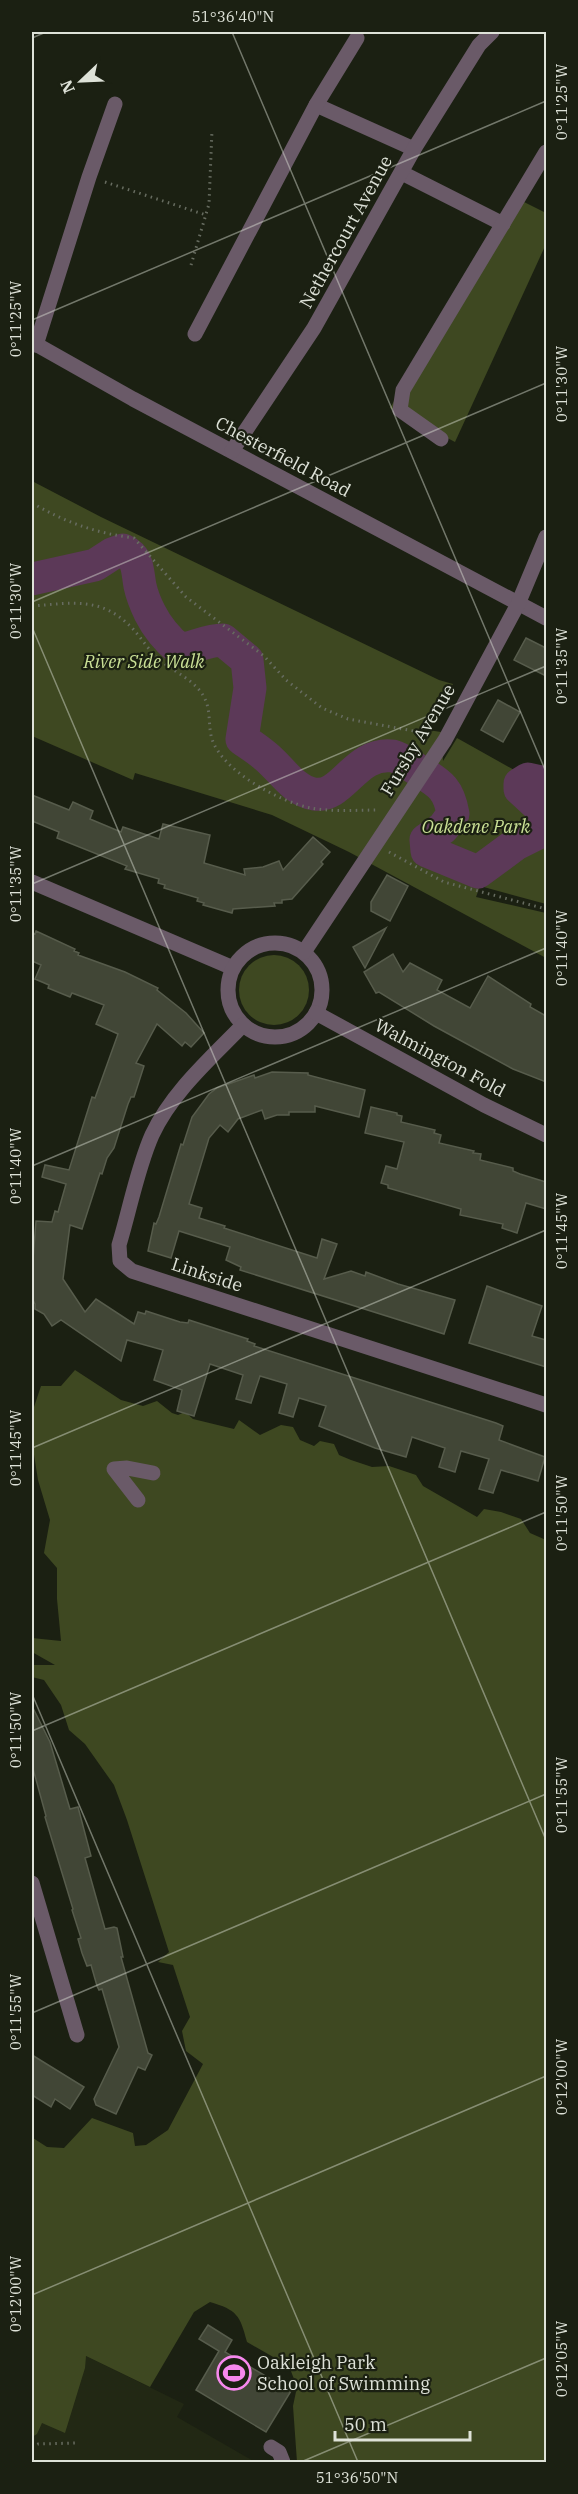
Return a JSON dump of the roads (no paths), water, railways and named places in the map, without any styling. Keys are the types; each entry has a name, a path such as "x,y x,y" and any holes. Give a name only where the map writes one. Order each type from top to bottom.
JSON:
{"street":[{"name":"Nethercourt Avenue","path":"232,451 314,328 414,148 479,45 492,32"},
{"path":"195,334 316,105 357,38"},
{"path":"34,344 115,104"},
{"path":"316,105 414,148"},
{"path":"441,439 400,410 403,390 546,152"},
{"path":"402,173 503,224"},
{"name":"Chesterfield Road","path":"34,344 546,618"},
{"name":"Fursby Avenue","path":"304,952 445,740 518,604 546,537"},
{"path":"32,882 233,968"},
{"path":"278,943 304,952 320,974 321,1001 316,1013 302,1028 282,1036 261,1035 243,1025 234,1012 229,998 228,983 233,968 241,957 265,944 278,943"},
{"name":"Walmington Fold","path":"316,1013 484,1105 546,1135"},
{"name":"Linkside","path":"243,1025 193,1077 164,1114 152,1135 119,1245 120,1261 132,1271 546,1405"},
{"path":"138,1500 114,1469 127,1468 153,1473"},
{"path":"32,1883 77,2035"},
{"path":"271,2447 279,2452 283,2463"}],"waterway":[{"path":"32,579 95,565 123,550 128,553 135,561 144,600 150,613 167,638 180,650 223,640 247,660 250,688 242,739 270,760 300,788 306,792 324,794 342,783 359,767 380,756 393,756 404,761 439,784 449,799 453,814 443,828 426,840 427,851 478,872 516,844 538,833 546,822"},
{"path":"546,783 528,779 520,784 520,789 546,813"}],"place":[{"name":"Oakleigh Park School of Swimming","path":"234,2373"}],"park label":[{"name":"River Side Walk","path":"144,662"},
{"name":"Oakdene Park","path":"476,827"}]}
